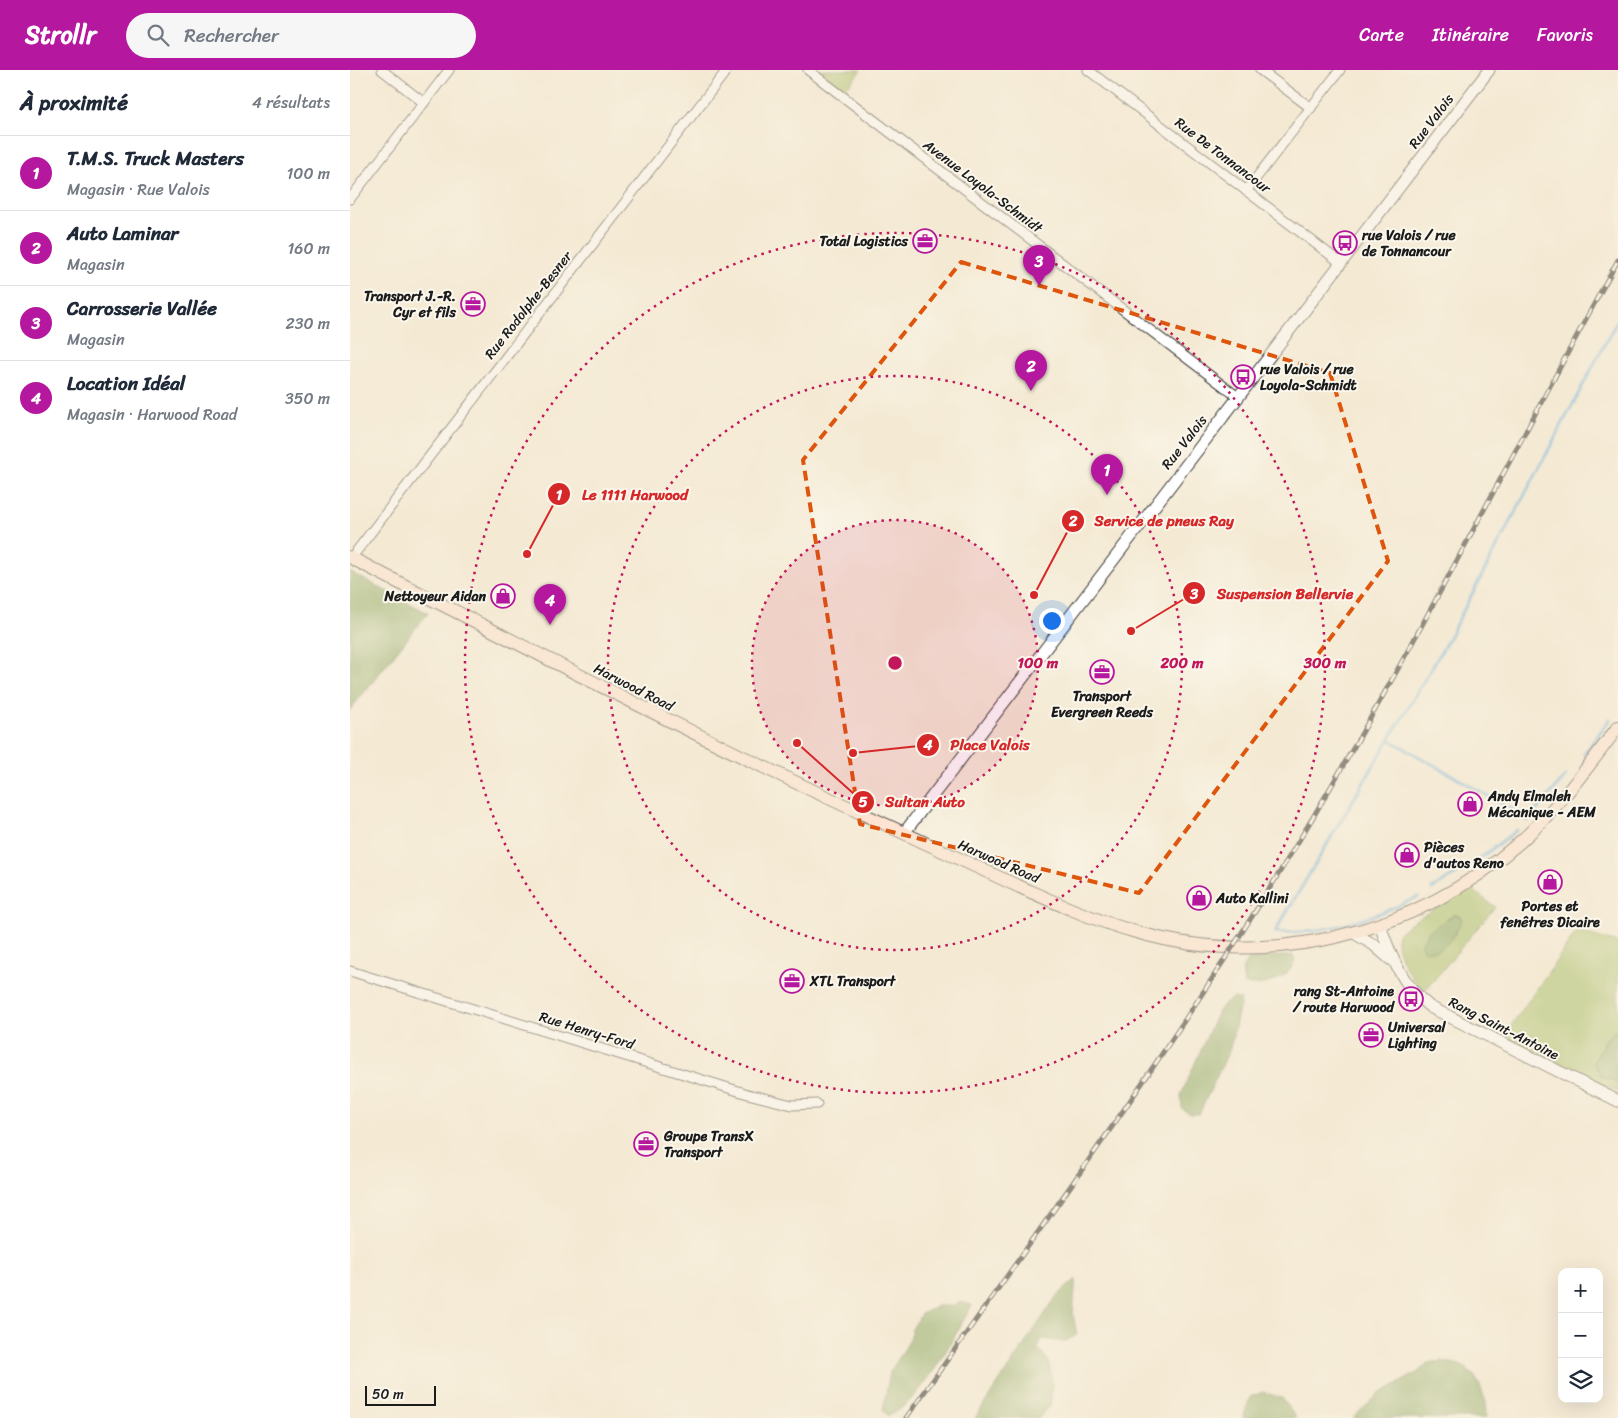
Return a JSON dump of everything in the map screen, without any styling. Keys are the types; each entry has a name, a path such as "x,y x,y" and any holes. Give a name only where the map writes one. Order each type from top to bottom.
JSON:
{"main road":[{"name":"Harwood Road","path":"351,557 701,737 904,833 1070,908 1121,928 1164,939 1205,946 1249,948 1310,943 1380,925 1414,911 1445,895 1506,853 1552,809 1618,727"}],"street":[{"path":"382,70 424,103"},
{"path":"350,199 449,70"},
{"name":"Rue Rodolphe-Besner","path":"351,557 726,70"},
{"name":"Avenue Loyola-Schmidt","path":"808,70 1238,397"},
{"name":"Rue De Tonnancour","path":"1088,70 1341,263"},
{"path":"1260,70 1311,108"},
{"path":"1246,191 1340,70"},
{"name":"Rue Valois","path":"904,833 1489,70"},
{"path":"350,182 358,188"},
{"name":"Rang Saint-Antoine","path":"1380,925 1393,962 1410,988 1430,1007 1618,1101"},
{"name":"Rang Saint-Antoine","path":"1354,933 1374,945 1393,962"},
{"name":"Rue Henry-Ford","path":"350,971 748,1094 792,1105 817,1104"}],"highlighted area":[{"path":"961,262 1330,373 1388,561 1139,893 860,824 803,460"}],"green space":[{"path":"820,70 861,70 845,90"},
{"path":"350,572 428,613 350,710"},
{"path":"1470,888 1495,907 1423,993 1401,958 1397,935 1409,924"},
{"path":"1455,914 1462,918 1448,943 1437,950 1423,950 1421,944 1428,932"},
{"path":"1577,931 1618,943 1618,1031 1609,1035 1593,1063 1602,1076 1618,1084 1618,1092 1504,1036"},
{"path":"1293,955 1295,960 1292,967 1282,977 1259,985 1244,984 1242,969 1248,959"},
{"path":"1234,998 1241,1000 1230,1049 1199,1114 1190,1114 1182,1109 1181,1095 1218,1011 1224,1003"},
{"path":"1618,1031 1615,1053 1618,1084 1602,1076 1593,1062 1612,1032"},
{"path":"1076,1279 1073,1314 1077,1335 1064,1342 1042,1339 1038,1348 1049,1362 1052,1383 1050,1406 1039,1418 975,1418 1056,1297"},
{"path":"962,1302 972,1305 947,1350 925,1384 913,1398 888,1416 883,1410 890,1372 907,1345 912,1329 921,1314 937,1306 950,1306"},
{"path":"1442,1361 1462,1366 1478,1381 1484,1396 1486,1418 1353,1418 1379,1394 1417,1373 1427,1363"},
{"path":"1263,1392 1282,1398 1296,1418 1243,1418 1250,1397"}],"waterway":[{"path":"1418,897 1348,924 1312,931 1275,932 1444,647 1618,319"},
{"path":"1584,754 1610,719"},
{"path":"1390,740 1529,819"},
{"path":"1527,821 1566,776"},
{"path":"1432,889 1471,865 1517,830"}],"railway":[{"path":"906,1418 1169,1044 1269,890 1394,676 1618,260"}],"place":[{"name":"Total Logistics","path":"925,241"},
{"name":"rue Valois / rue de Tonnancour","path":"1345,243"},
{"name":"Carrosserie Vallée","path":"1039,286"},
{"name":"Transport J.-R. Cyr et fils","path":"473,304"},
{"name":"rue Valois / rue Loyola-Schmidt","path":"1243,377"},
{"name":"Auto Laminar","path":"1031,391"},
{"name":"T.M.S. Truck Masters","path":"1107,495"},
{"name":"Le 1111 Harwood","path":"527,554"},
{"name":"Service de pneus Ray","path":"1034,595"},
{"name":"Nettoyeur Aidan","path":"503,596"},
{"name":"Location Idéal","path":"550,625"},
{"name":"Suspension Bellervie","path":"1131,631"},
{"name":"Transport Evergreen Reeds","path":"1102,672"},
{"name":"Sultan Auto","path":"797,743"},
{"name":"Place Valois","path":"853,753"},
{"name":"Andy Elmaleh Mécanique - AEM","path":"1470,804"},
{"name":"Pièces d'autos Reno","path":"1407,855"},
{"name":"Portes et fenêtres Dicaire","path":"1550,882"},
{"name":"Auto Kallini","path":"1199,898"},
{"name":"XTL Transport","path":"792,981"},
{"name":"rang St-Antoine / route Harwood","path":"1411,999"},
{"name":"Universal Lighting","path":"1371,1035"},
{"name":"Groupe TransX Transport","path":"646,1144"}]}
